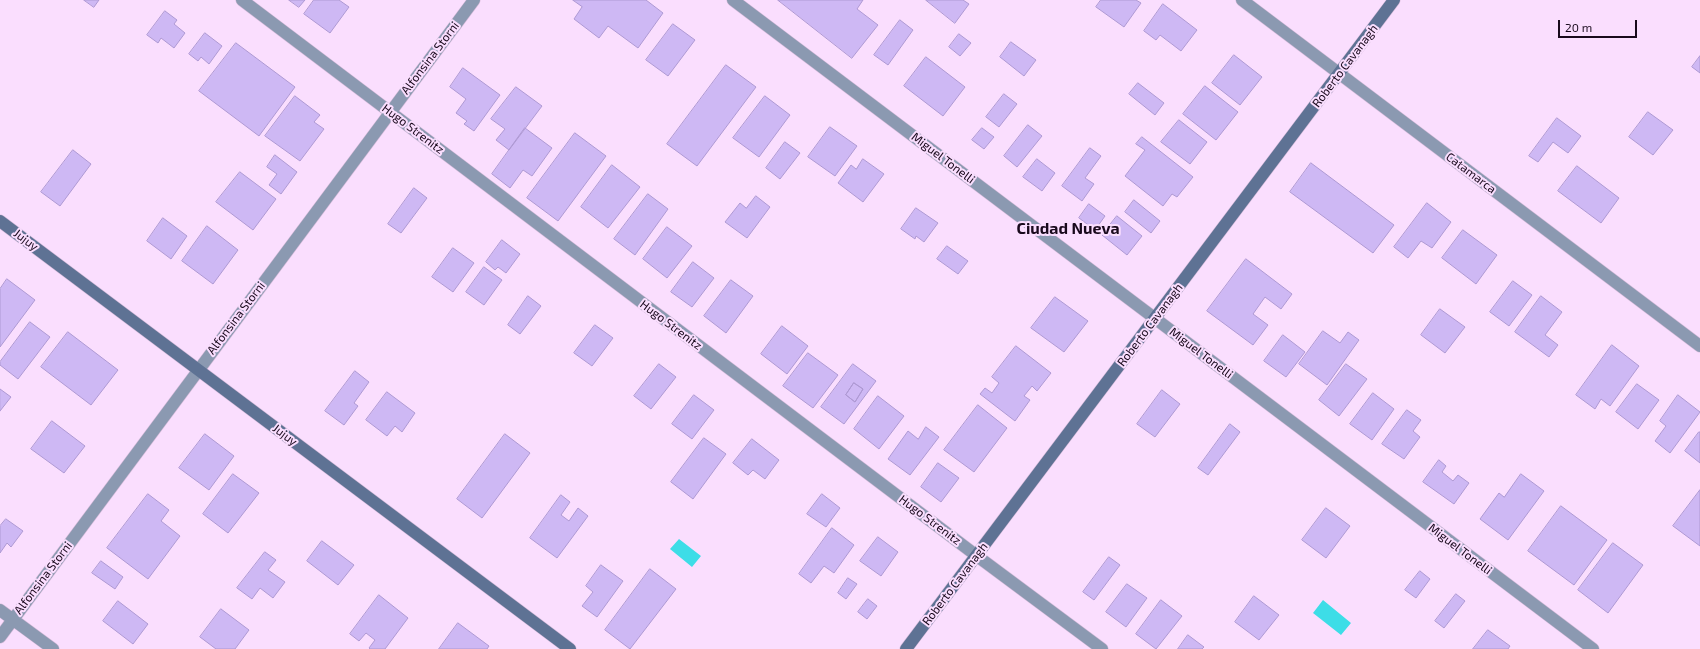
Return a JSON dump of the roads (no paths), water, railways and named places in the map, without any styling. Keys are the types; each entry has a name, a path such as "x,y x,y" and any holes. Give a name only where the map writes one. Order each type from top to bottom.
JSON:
{"main road":[{"name":"Roberto Cavanagh","path":"906,649 1394,0"},
{"name":"Jujuy","path":"0,221 570,649"}],"street":[{"name":"Hugo Strenitz","path":"242,0 1102,649"},
{"name":"Alfonsina Storni","path":"0,637 474,0"},
{"name":"Miguel Tonelli","path":"733,0 1593,649"},
{"name":"Catamarca","path":"1242,0 1700,346"},
{"path":"0,610 53,649"}],"water":[{"path":"679,539 701,556 692,567 670,549"},
{"path":"1323,600 1351,623 1341,635 1313,613"}],"district":[{"name":"Ciudad Nueva","path":"1068,229"}]}
